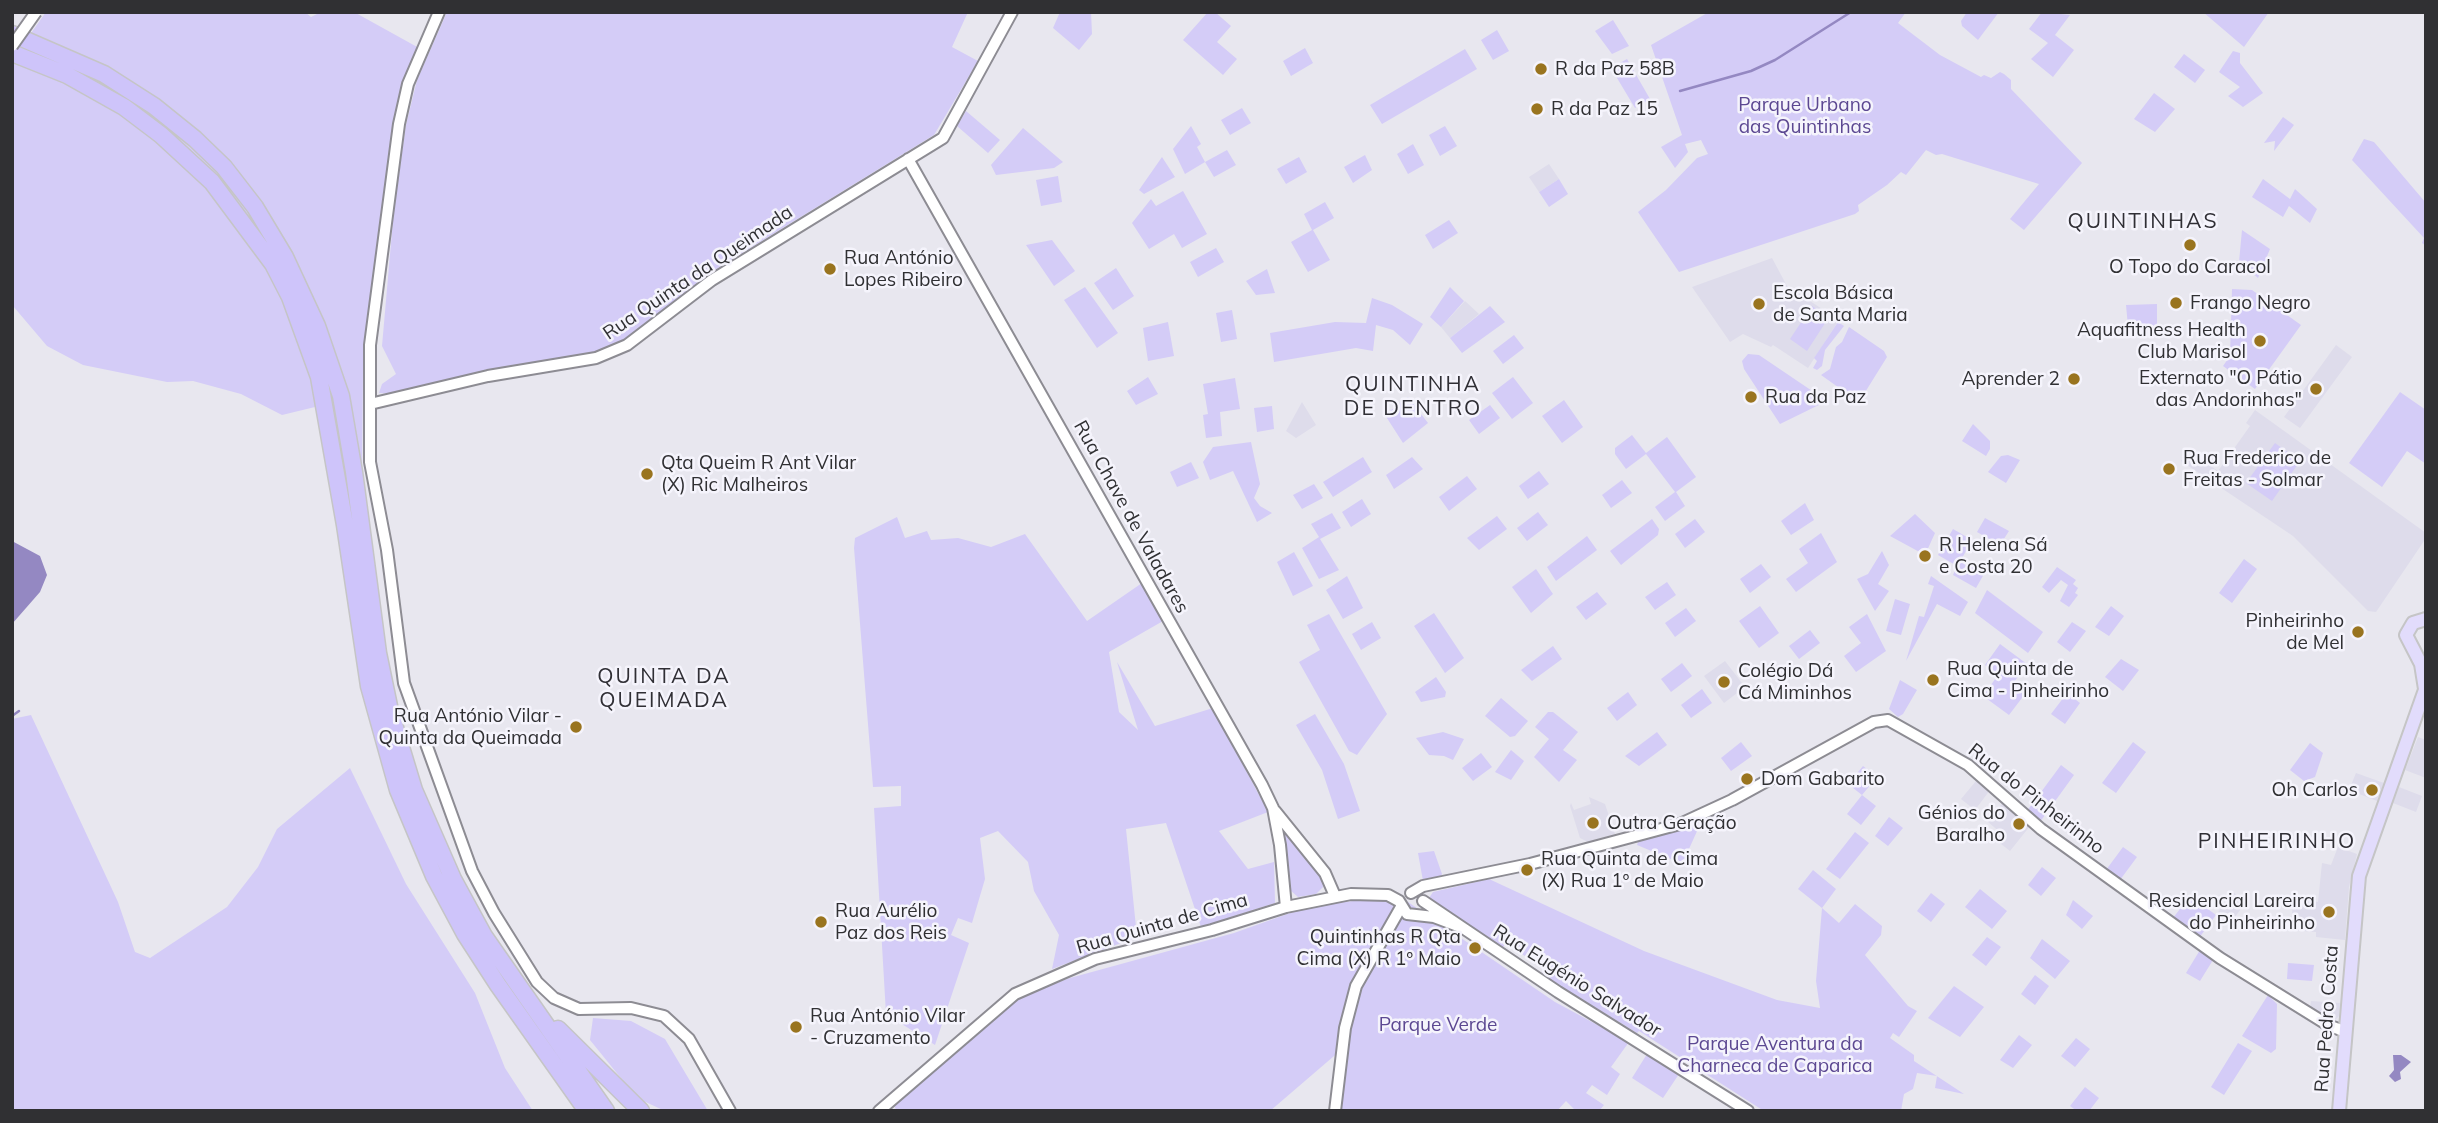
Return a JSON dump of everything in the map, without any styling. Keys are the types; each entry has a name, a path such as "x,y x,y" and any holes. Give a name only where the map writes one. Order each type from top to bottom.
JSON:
{"highway":[{"path":"12,34 52,49 104,74 154,106 224,167 254,208 303,292 330,359 349,436 374,632 397,737 426,821 468,908 509,975 606,1111"},
{"path":"12,53 37,62 124,107 179,150 225,197 273,264 290,298 318,377 345,525 369,686 398,790 425,856 454,915 498,985 585,1111"},
{"path":"397,737 451,862 507,960 560,1032 641,1111"}],"main road":[{"name":"Rua Pedro Costa","path":"2339,1111 2361,865 2425,688 2420,652 2407,640 2407,631 2417,620 2426,619"}],"street":[{"path":"12,46 36,12"},
{"path":"439,12 408,84 400,124 370,345 370,461 387,550 404,683 454,827 479,884 511,942 545,991 579,1009 644,1009 664,1016 688,1039 730,1111"},
{"name":"Rua Quinta da Queimada","path":"370,404 488,376 596,358 614,351 642,334 712,280 943,138 1012,12"},
{"name":"Rua Chave de Valadares","path":"908,159 1273,808 1280,845 1286,907"},
{"name":"Rua do Pinheirinho","path":"1416,896 1436,885 1680,824 1732,800 1874,722 1895,723 1968,765 2060,844 2220,958 2333,1028 2346,1032"},
{"path":"1273,808 1325,873 1335,896"},
{"name":"Rua Quinta de Cima","path":"879,1111 1023,989 1095,959 1335,896 1391,890 1416,896"},
{"name":"Rua Quinta de Cima","path":"1374,893 1388,895 1401,905 1405,912 1415,914"},
{"path":"1335,1111 1350,1007 1356,986 1401,905 1416,896 1421,910 1396,926 1380,944"},
{"name":"Rua Eugénio Salvador","path":"1416,896 1458,926 1748,1111"},
{"name":"Rua Eugénio Salvador","path":"1415,914 1458,926"}],"shaded area":[{"path":"1549,164 1559,179 1539,192 1529,177"},
{"name":"Escola Básica de Santa Maria","path":"1772,258 1787,286 1839,320 1808,368 1773,345 1771,347 1743,334 1730,342 1692,287"},
{"path":"1465,301 1479,314 1450,338 1441,327"},
{"name":"Externato \"O Pátio das Andorinhas\"","path":"2336,345 2352,357 2300,428 2284,417"},
{"path":"1302,402 1316,425 1296,438 1286,431"},
{"path":"2255,410 2426,533 2426,538 2376,612 2368,611 2293,536 2181,461 2184,455 2199,465 2203,461 2218,471 2250,426 2246,423"},
{"path":"12,541 40,556 47,575 40,592 12,624"},
{"name":"Colégio Dá Cá Miminhos","path":"1725,661 1745,687 1724,703 1704,676"},
{"path":"2418,737 2426,740 2426,778 2405,770"},
{"path":"2356,773 2384,783 2377,801 2349,790"},
{"path":"1976,781 1990,790 1975,810 1961,799"},
{"path":"2399,787 2422,796 2416,812 2393,803"},
{"name":"Outra Geração","path":"1589,797 1605,804 1615,834 1588,842 1580,838 1570,806 1571,803 1574,810 1591,804"},
{"path":"2003,802 2030,826 2010,851 1996,840 2001,833 1988,822"},
{"path":"2338,847 2357,854 2349,887 2345,940 2316,937 2316,932 2291,930 2293,900 2318,902 2322,863 2331,865"},
{"path":"2233,892 2246,902 2229,925 2216,915"},
{"path":"2311,1001 2340,1003 2339,1016 2334,1021 2329,1020 2310,1008"},
{"path":"2393,1055 2401,1055 2411,1062 2400,1072 2401,1079 2395,1082 2389,1076 2394,1070"}],"green space":[{"path":"46,12 305,12 311,17 321,12 354,12 419,48 386,191 363,364 362,469 348,399 282,415 241,394 193,381 167,382 83,365 47,346 13,306 12,60"},
{"path":"447,12 968,12 952,47 978,61 934,135 708,274 623,342 595,354 391,394 379,393 382,384 396,374 382,346 394,209 406,125 417,80"},
{"path":"1060,12 1091,12 1092,34 1079,50 1053,28"},
{"path":"1208,12 1215,12 1231,26 1217,42 1237,59 1223,75 1183,40"},
{"name":"Parque Urbano das Quintinhas","path":"1709,12 1906,12 1898,23 1940,55 1981,77 1984,75 1991,78 2000,72 2011,80 2011,89 2082,163 2024,230 2010,219 2039,184 1926,150 1906,175 1901,172 1858,205 1859,211 1855,214 1679,272 1638,212 1666,190 1697,158 1708,154 1701,140 1685,144 1688,152 1675,168 1661,147 1682,135 1651,45"},
{"path":"1967,12 1999,12 1978,40 1962,26 1961,21"},
{"path":"2042,12 2070,15 2055,35 2074,50 2053,77 2031,59 2048,43 2029,29"},
{"path":"2203,12 2269,12 2244,47"},
{"path":"1613,20 1629,46 1612,54 1595,31"},
{"path":"1497,30 1509,51 1493,60 1481,40"},
{"path":"1305,48 1313,63 1291,76 1283,61"},
{"path":"1465,49 1477,69 1382,124 1370,105"},
{"path":"2233,51 2240,53 2240,63 2263,93 2243,107 2228,96 2240,87 2219,72"},
{"path":"2184,54 2205,70 2195,83 2174,67"},
{"path":"1627,59 1650,99 1635,108 1611,68"},
{"path":"2154,93 2175,109 2155,132 2134,119"},
{"path":"1242,108 1251,123 1230,135 1221,120"},
{"path":"966,111 1000,140 988,153 957,126"},
{"path":"2283,117 2294,125 2274,151 2275,141 2264,143"},
{"path":"1191,126 1201,144 1197,147 1205,162 1185,174 1173,149"},
{"path":"1445,126 1457,146 1440,156 1429,135"},
{"path":"1023,128 1063,162 1054,168 996,175 991,165"},
{"path":"2364,139 2374,142 2426,203 2426,246 2422,243 2424,238 2352,160"},
{"path":"1413,144 1424,165 1408,174 1397,154"},
{"path":"1227,150 1236,165 1214,177 1205,162"},
{"path":"1365,155 1372,170 1353,183 1344,167"},
{"path":"1162,157 1175,177 1144,194 1139,190"},
{"path":"1299,157 1307,172 1286,184 1277,169"},
{"path":"1058,176 1062,202 1041,206 1036,180"},
{"path":"1559,179 1568,194 1549,207 1539,192"},
{"path":"2263,179 2290,199 2295,189 2317,209 2310,223 2289,206 2283,217 2252,197"},
{"path":"1183,191 1207,234 1182,248 1174,234 1149,249 1132,223 1151,199 1156,206"},
{"path":"1325,202 1334,218 1313,230 1330,260 1308,272 1291,242 1312,230 1304,214"},
{"path":"1449,220 1458,233 1433,249 1425,235"},
{"path":"2242,230 2270,249 2258,278 2239,262"},
{"path":"1052,240 1075,271 1054,286 1026,245"},
{"path":"1216,248 1224,262 1198,277 1190,262"},
{"path":"1116,268 1134,296 1113,310 1094,283"},
{"path":"1267,269 1275,293 1256,295 1246,281"},
{"path":"1085,287 1118,333 1097,348 1064,300"},
{"path":"1450,287 1464,301 1441,327 1430,317"},
{"name":"Aquafitness Health Club Marisol","path":"2232,289 2252,290 2301,325 2255,389 2223,366 2230,356"},
{"path":"1372,298 1392,305 1423,324 1410,345 1393,330 1376,325 1373,351 1356,348 1274,362 1270,333 1335,322 1366,323"},
{"path":"2157,304 2157,325 2150,333 2129,337 2126,305"},
{"path":"1490,306 1505,322 1462,353 1450,338"},
{"path":"1812,306 1829,317 1807,351 1790,339"},
{"path":"1232,310 1237,339 1221,342 1216,313"},
{"path":"1168,322 1174,356 1148,361 1143,328"},
{"path":"1838,322 1844,326 1825,350 1822,366 1817,370 1813,368 1817,361 1814,358"},
{"path":"1849,327 1884,351 1887,357 1859,402 1821,375 1830,369 1836,347 1842,342"},
{"path":"1514,335 1524,348 1503,364 1493,351"},
{"path":"1748,354 1759,355 1827,401 1780,424 1744,369 1742,361"},
{"path":"1148,377 1158,394 1136,405 1127,391"},
{"path":"1513,377 1533,403 1512,419 1492,393"},
{"path":"1235,378 1240,409 1220,412 1222,436 1206,438 1203,415 1208,414 1203,384"},
{"path":"2400,392 2426,410 2426,464 2407,451 2382,487 2349,463"},
{"path":"1408,397 1428,423 1403,443 1385,415"},
{"path":"1564,400 1583,427 1562,443 1542,416"},
{"path":"1490,405 1500,418 1479,434 1469,420"},
{"path":"1272,406 1274,429 1257,432 1254,408"},
{"path":"1973,424 1990,441 1986,456 1962,441"},
{"path":"1632,435 1646,453 1667,437 1696,477 1676,492 1685,506 1665,521 1655,507 1675,492 1646,454 1626,469 1615,454 1615,448"},
{"path":"1251,442 1260,484 1254,498 1260,506 1272,513 1257,522 1233,471 1210,480 1203,462 1213,447"},
{"path":"2275,443 2300,461 2272,501 2246,483"},
{"path":"2008,455 2020,460 2006,483 1988,472 2001,456"},
{"path":"1363,457 1372,472 1333,497 1323,482"},
{"path":"1412,457 1423,469 1394,489 1386,475"},
{"path":"1191,462 1199,478 1177,487 1170,472"},
{"path":"1539,471 1549,484 1528,499 1519,486"},
{"path":"1467,476 1477,489 1449,511 1439,497"},
{"path":"1622,480 1632,493 1611,508 1602,495"},
{"path":"1314,484 1323,498 1302,509 1293,495"},
{"path":"1362,499 1371,514 1351,527 1342,512"},
{"path":"1805,503 1814,520 1791,535 1781,521"},
{"path":"1538,512 1548,525 1527,541 1517,528"},
{"path":"1332,513 1341,528 1320,539 1339,570 1319,579 1302,548 1319,537 1311,524"},
{"path":"1915,514 1935,533 1925,555 1890,536"},
{"path":"1497,516 1507,529 1479,550 1467,538"},
{"path":"897,517 905,538 927,531 931,540 958,538 991,547 1025,534 1087,621 1142,583 1163,621 1109,652 1119,712 1138,730 1117,662 1155,726 1213,708 1268,812 1219,831 1248,869 1274,862 1275,903 1201,927 1166,823 1126,829 1137,937 1052,969 1059,935 1034,891 1028,862 998,831 980,838 985,879 972,923 958,918 951,935 969,943 935,1045 886,1014 874,808 901,806 901,786 873,787 854,548 855,538"},
{"path":"1985,518 2009,531 2000,545 1977,532"},
{"path":"1652,519 1659,529 1658,535 1621,565 1610,551"},
{"path":"1695,519 1705,532 1685,548 1675,534"},
{"path":"1953,529 1972,540 1961,560 1984,574 1976,588 1953,575 1957,566 1938,555"},
{"path":"1821,533 1837,562 1796,592 1786,579 1808,563 1799,549"},
{"path":"1587,536 1597,550 1556,581 1547,567"},
{"path":"1882,551 1889,565 1878,584 1889,591 1875,611 1857,579 1868,574"},
{"path":"1294,552 1313,586 1293,596 1277,562"},
{"path":"2244,559 2257,569 2232,603 2219,593"},
{"path":"1761,564 1771,577 1750,593 1740,579"},
{"path":"2057,567 2076,580 2073,584 2078,588 2075,593 2078,595 2069,607 2060,601 2068,585 2061,580 2049,593 2042,587"},
{"path":"1536,569 1553,594 1531,613 1512,587"},
{"path":"1347,576 1363,608 1343,619 1326,590"},
{"path":"1931,576 1968,602 1960,616 1937,604 1906,661 1919,616 1924,617 1934,586 1928,584"},
{"path":"1667,582 1676,595 1655,610 1645,597"},
{"path":"1987,590 2043,632 2028,653 1975,613"},
{"path":"1597,592 1607,604 1586,620 1576,607"},
{"path":"1895,599 1910,604 1901,635 1886,631"},
{"path":"1760,606 1779,633 1759,648 1739,621"},
{"path":"2111,606 2124,616 2109,636 2095,627"},
{"path":"1686,608 1696,621 1675,637 1665,623"},
{"path":"1434,613 1464,658 1445,673 1414,626"},
{"path":"1329,614 1387,714 1357,755 1349,751 1299,662 1320,650 1307,625"},
{"path":"1867,614 1886,651 1856,672 1844,656 1861,643 1849,627"},
{"path":"1372,622 1381,638 1361,650 1352,634"},
{"path":"2072,622 2086,631 2070,652 2057,642"},
{"path":"1810,630 1820,643 1799,659 1789,646"},
{"path":"2000,644 2027,664 2012,685 2025,694 2009,715 1983,696 1998,675 1985,665"},
{"path":"1553,646 1562,659 1532,681 1521,670"},
{"path":"2121,659 2139,670 2123,691 2105,677"},
{"path":"1682,663 1692,676 1671,692 1661,679"},
{"path":"1436,677 1446,692 1445,697 1421,702 1415,692"},
{"path":"1900,680 1917,690 1903,714 1898,717 1889,709"},
{"path":"1702,689 1712,703 1691,718 1681,705"},
{"path":"1628,692 1637,705 1617,721 1607,708"},
{"path":"2067,693 2080,703 2065,724 2051,714"},
{"path":"1501,698 1528,721 1515,736 1510,737 1485,716"},
{"path":"1548,712 1553,712 1578,732 1563,750 1577,760 1559,782 1534,757 1549,739 1535,727"},
{"path":"1315,714 1344,764 1360,811 1338,819 1322,770 1296,725"},
{"path":"31,715 118,902 135,952 150,958 227,907 258,867 277,829 350,768 406,884 475,993 505,1068 533,1111 12,1111 12,719"},
{"path":"1443,732 1464,739 1453,760 1429,755 1416,738"},
{"path":"1657,732 1667,745 1639,766 1625,756"},
{"path":"1741,742 1752,756 1731,771 1721,758"},
{"path":"2133,742 2146,752 2116,793 2102,783"},
{"path":"2310,743 2323,753 2315,777 2304,781 2290,770"},
{"path":"1511,750 1524,761 1511,780 1495,772"},
{"path":"1481,753 1492,767 1473,781 1462,768"},
{"path":"2061,765 2074,775 2040,822 2027,811"},
{"path":"1863,766 1877,777 1862,795 1848,784"},
{"path":"1862,795 1876,806 1861,825 1847,814"},
{"path":"1889,817 1903,828 1888,846 1875,836"},
{"path":"1696,824 1698,829 1684,860 1678,862 1637,845 1638,842"},
{"path":"1285,832 1322,879 1323,887 1316,894 1298,897 1290,890"},
{"path":"1855,832 1869,843 1840,879 1826,869"},
{"path":"2123,847 2137,857 2120,880 2106,870"},
{"path":"1434,851 1442,874 1440,878 1423,881 1418,853"},
{"path":"2042,867 2056,878 2041,896 2028,885"},
{"path":"1813,870 1836,889 1822,908 1798,889"},
{"name":"Parque Aventura da Charneca de Caparica","path":"1489,879 1644,951 1777,1000 1820,1008 1816,981 1822,908 1839,923 1855,904 1882,926 1881,935 1865,955 1908,1006 1917,1011 1899,1037 1893,1033 1890,1038 1914,1055 1914,1061 1937,1076 1917,1073 1913,1089 1904,1094 1901,1111 1764,1111 1639,1031 1637,1033 1557,984 1546,977 1542,972 1544,968 1506,944 1502,948 1429,898 1433,892"},
{"path":"1980,889 2007,911 1992,929 1965,907"},
{"path":"1931,893 1945,904 1931,922 1917,911"},
{"path":"2190,896 2216,915 2199,938 2173,918"},
{"path":"1379,898 1393,902 1395,910 1352,986 1341,1050 1270,1111 897,1111 894,1106 1015,998 1070,978 1234,933 1310,906"},
{"path":"2073,900 2093,916 2082,929 2066,915"},
{"name":"Parque Verde","path":"1408,902 1555,1002 1629,1042 1611,1067 1620,1074 1607,1095 1592,1085 1586,1093 1604,1105 1599,1111 1576,1111 1566,1101 1557,1111 1340,1111 1347,1064 1347,1029 1359,985"},
{"path":"1987,937 2001,947 1986,966 1972,955"},
{"path":"2042,939 2070,961 2055,979 2030,958"},
{"path":"2200,950 2213,960 2200,981 2186,973"},
{"path":"2288,963 2314,965 2312,981 2287,979"},
{"path":"2035,975 2049,986 2035,1005 2021,994"},
{"path":"1954,986 1984,1007 1960,1037 1928,1018"},
{"path":"2268,995 2277,1004 2276,1049 2271,1053 2242,1036"},
{"path":"593,1018 631,1021 665,1039 708,1111 665,1111 637,1098 590,1040"},
{"path":"2019,1035 2032,1045 2013,1068 2000,1060"},
{"path":"2076,1038 2090,1049 2075,1067 2061,1056"},
{"path":"2238,1043 2252,1051 2224,1095 2211,1087"},
{"path":"1647,1054 1679,1074 1663,1098 1632,1078"},
{"path":"1937,1076 1964,1094 1935,1088"},
{"path":"2085,1087 2099,1098 2089,1111 2077,1111 2070,1106"}],"waterway":[{"path":"1680,91 1751,71 1775,60 1851,12"},
{"path":"12,716 19,711"}],"place":[{"name":"R da Paz 58B","path":"1541,69"},
{"name":"R da Paz 15","path":"1537,109"},
{"name":"O Topo do Caracol","path":"2190,245"},
{"name":"Rua António Lopes Ribeiro","path":"830,269"},
{"name":"Frango Negro","path":"2176,303"},
{"name":"Escola Básica de Santa Maria","path":"1759,304"},
{"name":"Aquafitness Health Club Marisol","path":"2260,341"},
{"name":"Aprender 2","path":"2074,379"},
{"name":"Externato \"O Pátio das Andorinhas\"","path":"2316,389"},
{"name":"Rua da Paz","path":"1751,397"},
{"name":"Rua Frederico de Freitas - Solmar","path":"2169,469"},
{"name":"Qta Queim R Ant Vilar (X) Ric Malheiros","path":"647,474"},
{"name":"R Helena Sá e Costa 20","path":"1925,556"},
{"name":"Pinheirinho de Mel","path":"2358,632"},
{"name":"Rua Quinta de Cima - Pinheirinho","path":"1933,680"},
{"name":"Colégio Dá Cá Miminhos","path":"1724,682"},
{"name":"Rua António Vilar - Quinta da Queimada","path":"576,727"},
{"name":"Dom Gabarito","path":"1747,779"},
{"name":"Oh Carlos","path":"2372,790"},
{"name":"Outra Geração","path":"1593,823"},
{"name":"Génios do Baralho","path":"2019,824"},
{"name":"Rua Quinta de Cima (X) Rua 1º de Maio","path":"1527,870"},
{"name":"Residencial Lareira do Pinheirinho","path":"2329,912"},
{"name":"Rua Aurélio Paz dos Reis","path":"821,922"},
{"name":"Quintinhas R Qta Cima (X) R 1º Maio","path":"1475,948"},
{"name":"Rua António Vilar - Cruzamento","path":"796,1027"}],"district":[{"name":"QUINTINHAS","path":"2143,222"},
{"name":"QUINTINHA DE DENTRO","path":"1413,397"},
{"name":"QUINTA DA QUEIMADA","path":"664,689"},
{"name":"PINHEIRINHO","path":"2277,842"}]}
